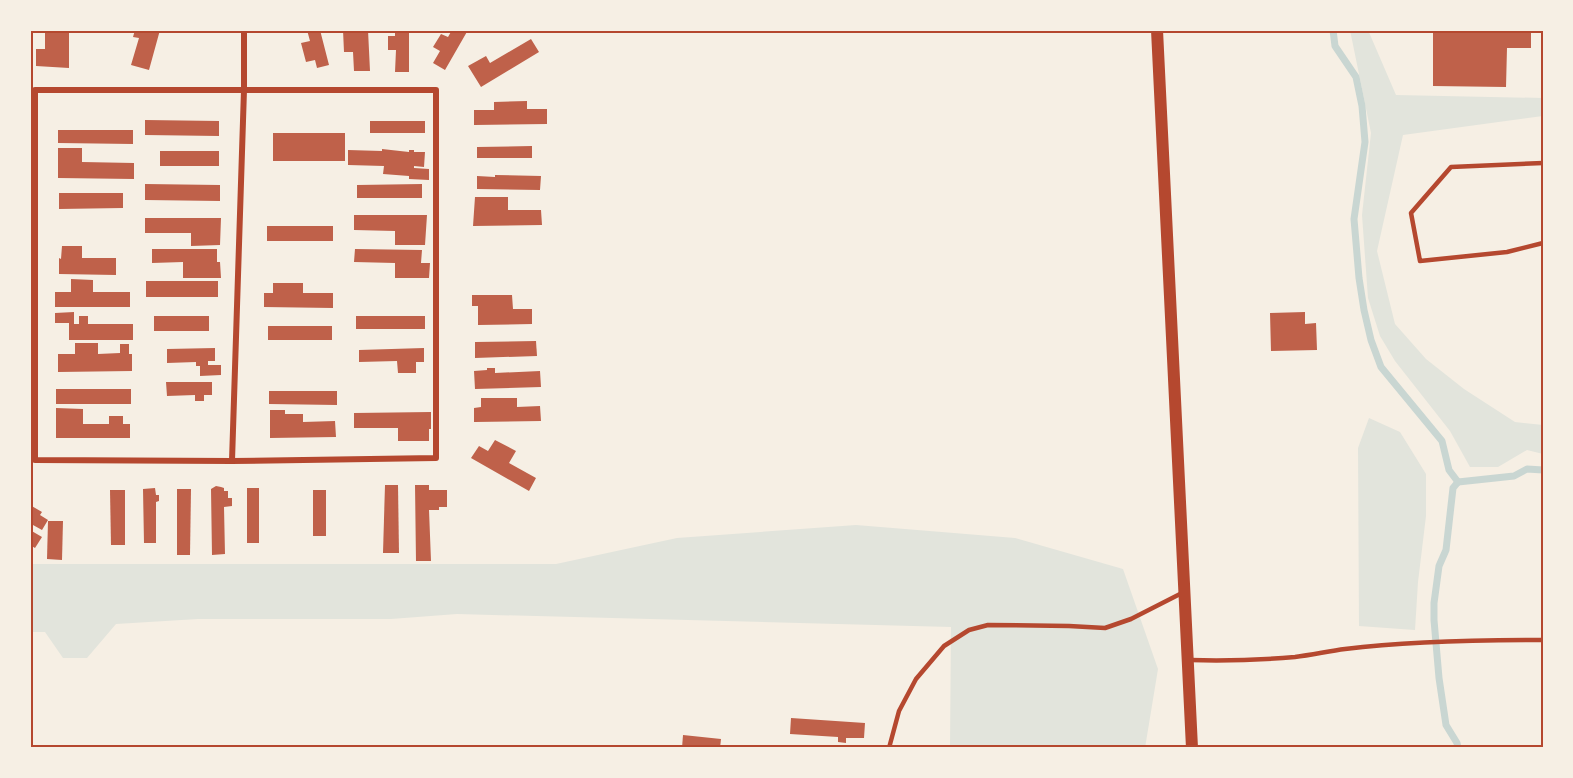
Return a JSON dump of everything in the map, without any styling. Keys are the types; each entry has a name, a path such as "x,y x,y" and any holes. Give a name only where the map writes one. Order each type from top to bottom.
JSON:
{"main road":[{"path":"1157,30 1192,748"}],"street":[{"path":"232,461 244,30"},
{"path":"35,90 244,90 436,90 436,458 232,461 35,460 35,90"}],"lane":[{"path":"1543,163 1451,167 1411,213 1420,261 1507,252 1543,243"},
{"path":"889,748 899,711 916,679 944,646 969,630 988,625 1105,628 1131,619 1184,592"},
{"path":"1188,660 1229,661 1297,657 1345,649 1422,643 1543,640"}],"shaded area":[{"path":"1350,30 1368,30 1396,95 1543,98 1543,116 1403,135 1377,251 1395,324 1426,359 1464,389 1515,422 1543,425 1543,454 1527,450 1498,467 1470,467 1450,431 1395,361 1380,336 1368,298 1362,215 1371,133"},
{"path":"1369,418 1400,432 1426,474 1426,516 1415,630 1359,626 1358,448"},
{"path":"856,525 1015,538 1123,569 1158,669 1145,748 950,748 951,627 457,614 391,619 198,619 116,624 87,658 63,658 45,632 30,632 30,564 556,564 677,538"}],"building":[{"path":"45,30 69,30 69,68 36,66 36,49 45,49"},
{"path":"135,30 160,30 149,70 131,65 139,38 133,37"},
{"path":"307,30 320,30 329,65 317,68 315,60 306,62 301,43 310,41"},
{"path":"343,30 368,30 370,71 354,71 353,52 344,52"},
{"path":"395,30 409,30 409,72 395,72 396,50 388,50 388,36 395,36"},
{"path":"452,30 468,30 445,70 433,63 440,51 433,47 441,34 448,37"},
{"path":"1433,30 1531,30 1531,48 1507,48 1506,87 1433,86"},
{"path":"531,39 539,52 481,87 468,66 486,56 490,63"},
{"path":"527,101 527,109 547,109 547,124 474,125 474,110 494,110 494,102"},
{"path":"145,120 219,121 219,136 145,135"},
{"path":"370,121 425,121 425,133 370,133"},
{"path":"58,130 133,130 133,144 58,143"},
{"path":"273,133 345,133 345,161 273,161"},
{"path":"532,146 532,158 477,158 477,147"},
{"path":"58,148 82,148 82,162 134,163 134,179 58,178"},
{"path":"382,149 425,152 424,167 414,166 414,168 429,169 429,180 383,174 384,166 348,165 348,150 382,151"},
{"path":"160,151 219,151 219,166 160,166"},
{"path":"495,175 541,176 540,190 477,189 477,176 495,177"},
{"path":"145,184 220,185 220,201 145,200"},
{"path":"422,184 422,198 357,198 357,185"},
{"path":"59,193 123,193 123,208 59,209"},
{"path":"475,197 508,197 508,210 541,210 542,225 473,226"},
{"path":"354,215 427,215 425,245 395,245 395,231 354,230"},
{"path":"145,218 221,218 220,245 191,246 191,233 145,233"},
{"path":"267,226 333,226 333,241 267,241"},
{"path":"62,246 82,246 82,258 116,258 116,275 59,274"},
{"path":"152,249 217,249 221,278 183,278 183,262 152,263"},
{"path":"355,249 422,250 421,263 430,263 429,278 395,278 395,263 354,262"},
{"path":"71,279 93,280 93,292 130,292 130,307 55,307 55,292 71,292"},
{"path":"146,281 218,281 218,297 146,297"},
{"path":"273,283 303,283 303,293 333,293 333,308 264,307 264,293 273,293"},
{"path":"472,295 512,295 513,309 532,309 532,324 478,325 478,306 472,306"},
{"path":"74,312 74,324 79,324 79,316 88,316 88,324 133,324 133,340 69,340 69,323 55,323 55,313"},
{"path":"1305,312 1305,324 1316,323 1317,350 1271,351 1270,313"},
{"path":"154,316 209,316 209,331 154,331"},
{"path":"356,316 425,316 425,329 356,329"},
{"path":"268,326 332,326 332,340 268,340"},
{"path":"536,341 537,356 475,358 475,342"},
{"path":"75,343 98,343 98,354 120,353 120,344 129,344 129,354 132,354 132,371 58,372 58,354 75,354"},
{"path":"215,348 215,361 208,361 208,365 221,365 221,375 200,376 200,366 196,366 196,362 167,363 167,349"},
{"path":"424,348 424,362 416,362 416,373 398,373 397,361 359,362 359,350"},
{"path":"487,368 495,368 495,373 540,371 541,387 475,389 474,371 487,370"},
{"path":"166,382 212,382 212,395 204,395 204,401 195,401 195,395 167,396"},
{"path":"56,389 131,389 131,404 56,404"},
{"path":"269,391 337,391 337,405 269,404"},
{"path":"481,398 517,398 517,407 540,406 541,421 474,422 474,408 481,407"},
{"path":"56,408 83,409 83,424 109,424 109,416 123,416 123,424 130,424 130,438 56,438"},
{"path":"270,410 285,410 285,414 303,414 303,422 335,421 336,437 270,438"},
{"path":"431,412 429,441 398,441 398,428 354,428 354,413"},
{"path":"495,440 516,451 509,463 536,478 529,491 471,458 479,446 488,451"},
{"path":"385,485 398,485 399,553 383,553"},
{"path":"415,485 429,485 429,490 447,490 447,507 429,510 431,561 416,561"},
{"path":"216,486 228,491 228,498 232,498 232,506 224,507 225,554 212,555 211,489"},
{"path":"155,488 156,495 159,495 159,501 156,502 156,543 144,543 143,489"},
{"path":"247,488 259,488 259,543 247,543"},
{"path":"177,489 191,489 190,555 177,555"},
{"path":"110,490 125,490 125,545 111,545"},
{"path":"313,490 326,490 326,536 313,536"},
{"path":"30,505 42,512 40,515 48,520 42,530 33,525 30,529"},
{"path":"48,521 63,521 62,560 47,559"},
{"path":"30,530 42,537 35,548 30,545"},
{"path":"791,718 865,723 864,738 846,738 846,743 838,742 838,737 790,734"},
{"path":"683,735 721,739 720,748 682,748"}],"waterway":[{"path":"1333,30 1335,46 1356,77 1362,106 1365,142 1354,219 1359,278 1371,340 1381,367 1442,441 1449,470 1458,482"},
{"path":"1458,482 1514,476 1527,469 1543,470"},
{"path":"1458,482 1453,488 1446,550 1439,566 1434,603 1439,678 1446,725 1458,748"}]}
